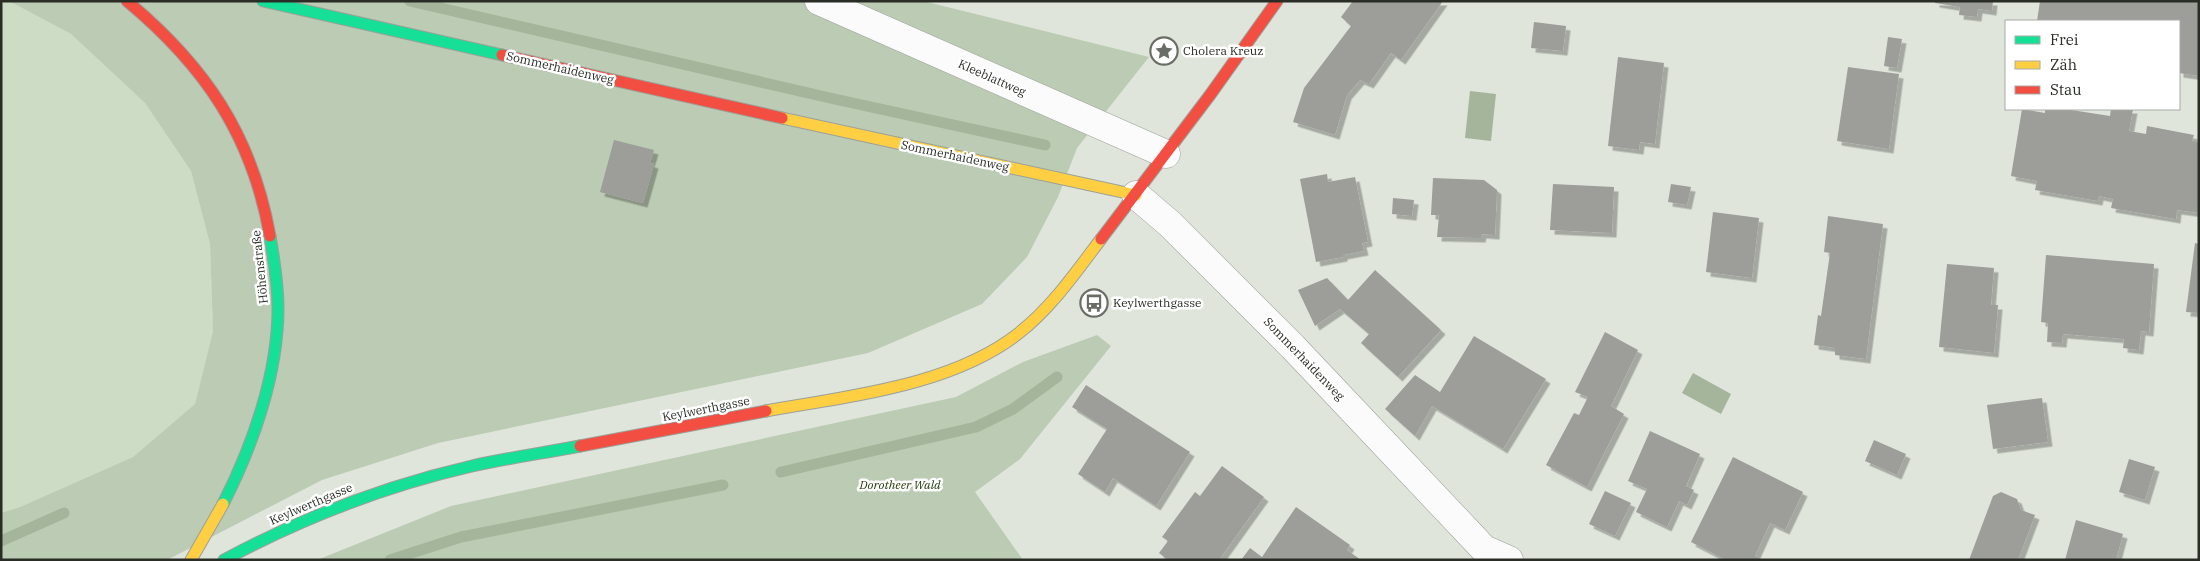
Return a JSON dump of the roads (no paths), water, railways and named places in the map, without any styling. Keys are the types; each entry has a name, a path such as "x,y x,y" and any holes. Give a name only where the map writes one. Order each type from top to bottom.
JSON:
{"street":[{"name":"Höhenstraße","path":"127,1 149,19 179,49 204,77 224,108 242,144 257,182 268,219 274,262 278,307 275,342 271,369 256,424 227,495 191,560"},
{"name":"Sommerhaidenweg","path":"264,1 874,139 1136,195 1170,224 1293,347 1484,549 1508,560"},
{"name":"Kleeblattweg","path":"819,1 1166,154"},
{"name":"Keylwerthgasse","path":"224,560 252,544 310,518 355,500 415,480 473,466 883,390 928,378 966,363 1001,346 1046,310 1090,257 1277,1"}],"waterway":[{"path":"410,1 830,98 1045,145"},
{"path":"781,472 976,427 1013,409 1057,377"},
{"path":"390,560 461,537 723,485"},
{"path":"1,541 64,513"}],"place":[{"name":"Cholera Kreuz","path":"1164,51"},
{"name":"Keylwerthgasse","path":"1094,303"}],"park label":[{"name":"Dorotheer Wald","path":"900,485"}]}
